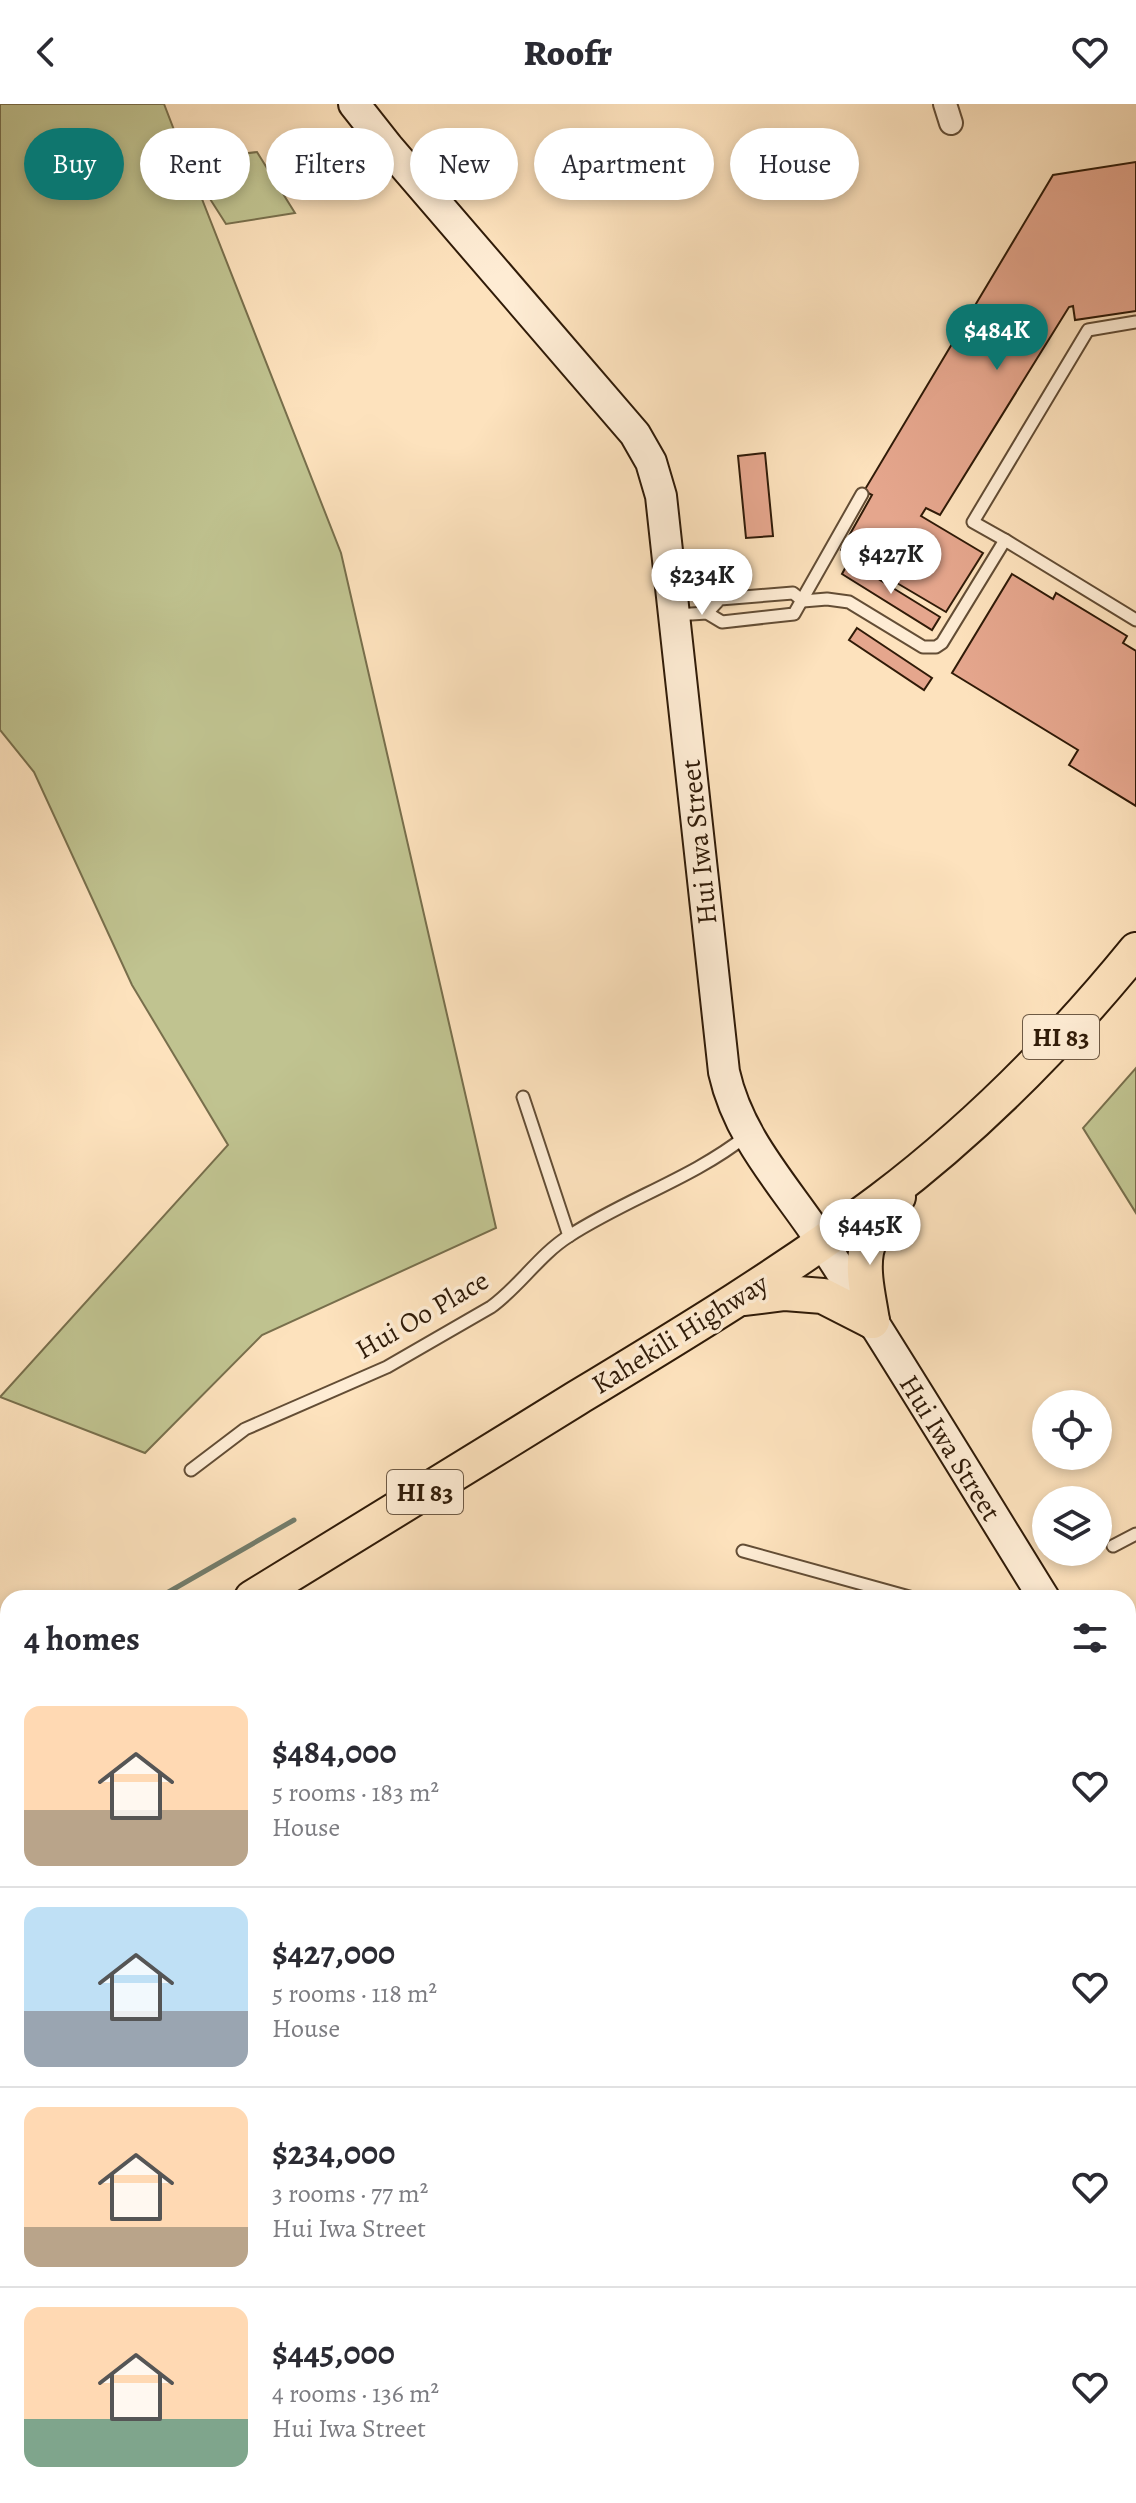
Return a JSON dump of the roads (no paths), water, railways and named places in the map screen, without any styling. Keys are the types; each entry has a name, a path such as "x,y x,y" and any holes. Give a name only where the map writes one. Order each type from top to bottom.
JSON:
{"main road":[{"name":"Kahekili Highway","path":"265,1590 741,1298 822,1242 980,1117 1080,1016 1136,950"},
{"path":"872,1321 865,1268 866,1251 872,1236 913,1173"},
{"path":"741,1298 805,1293 823,1296 872,1321"}],"street":[{"name":"Hui Iwa Street","path":"354,104 644,448 661,496 724,1072 732,1103 747,1135 822,1242 872,1321 1033,1590"}],"lane":[{"path":"1136,322 1088,330 973,522 1136,620"},
{"path":"675,616 707,613 722,622 794,614 862,494"},
{"path":"707,613 720,599 793,593 803,601 827,599 849,602 923,647 936,647 942,643 1005,540"},
{"path":"523,1097 569,1236"},
{"name":"Hui Oo Place","path":"191,1470 245,1429 387,1367 491,1307 542,1257 569,1236 717,1158 747,1135"},
{"path":"1113,1546 1136,1534"},
{"path":"743,1551 884,1590"}],"waterway":[{"path":"172,1590 294,1520"}]}
